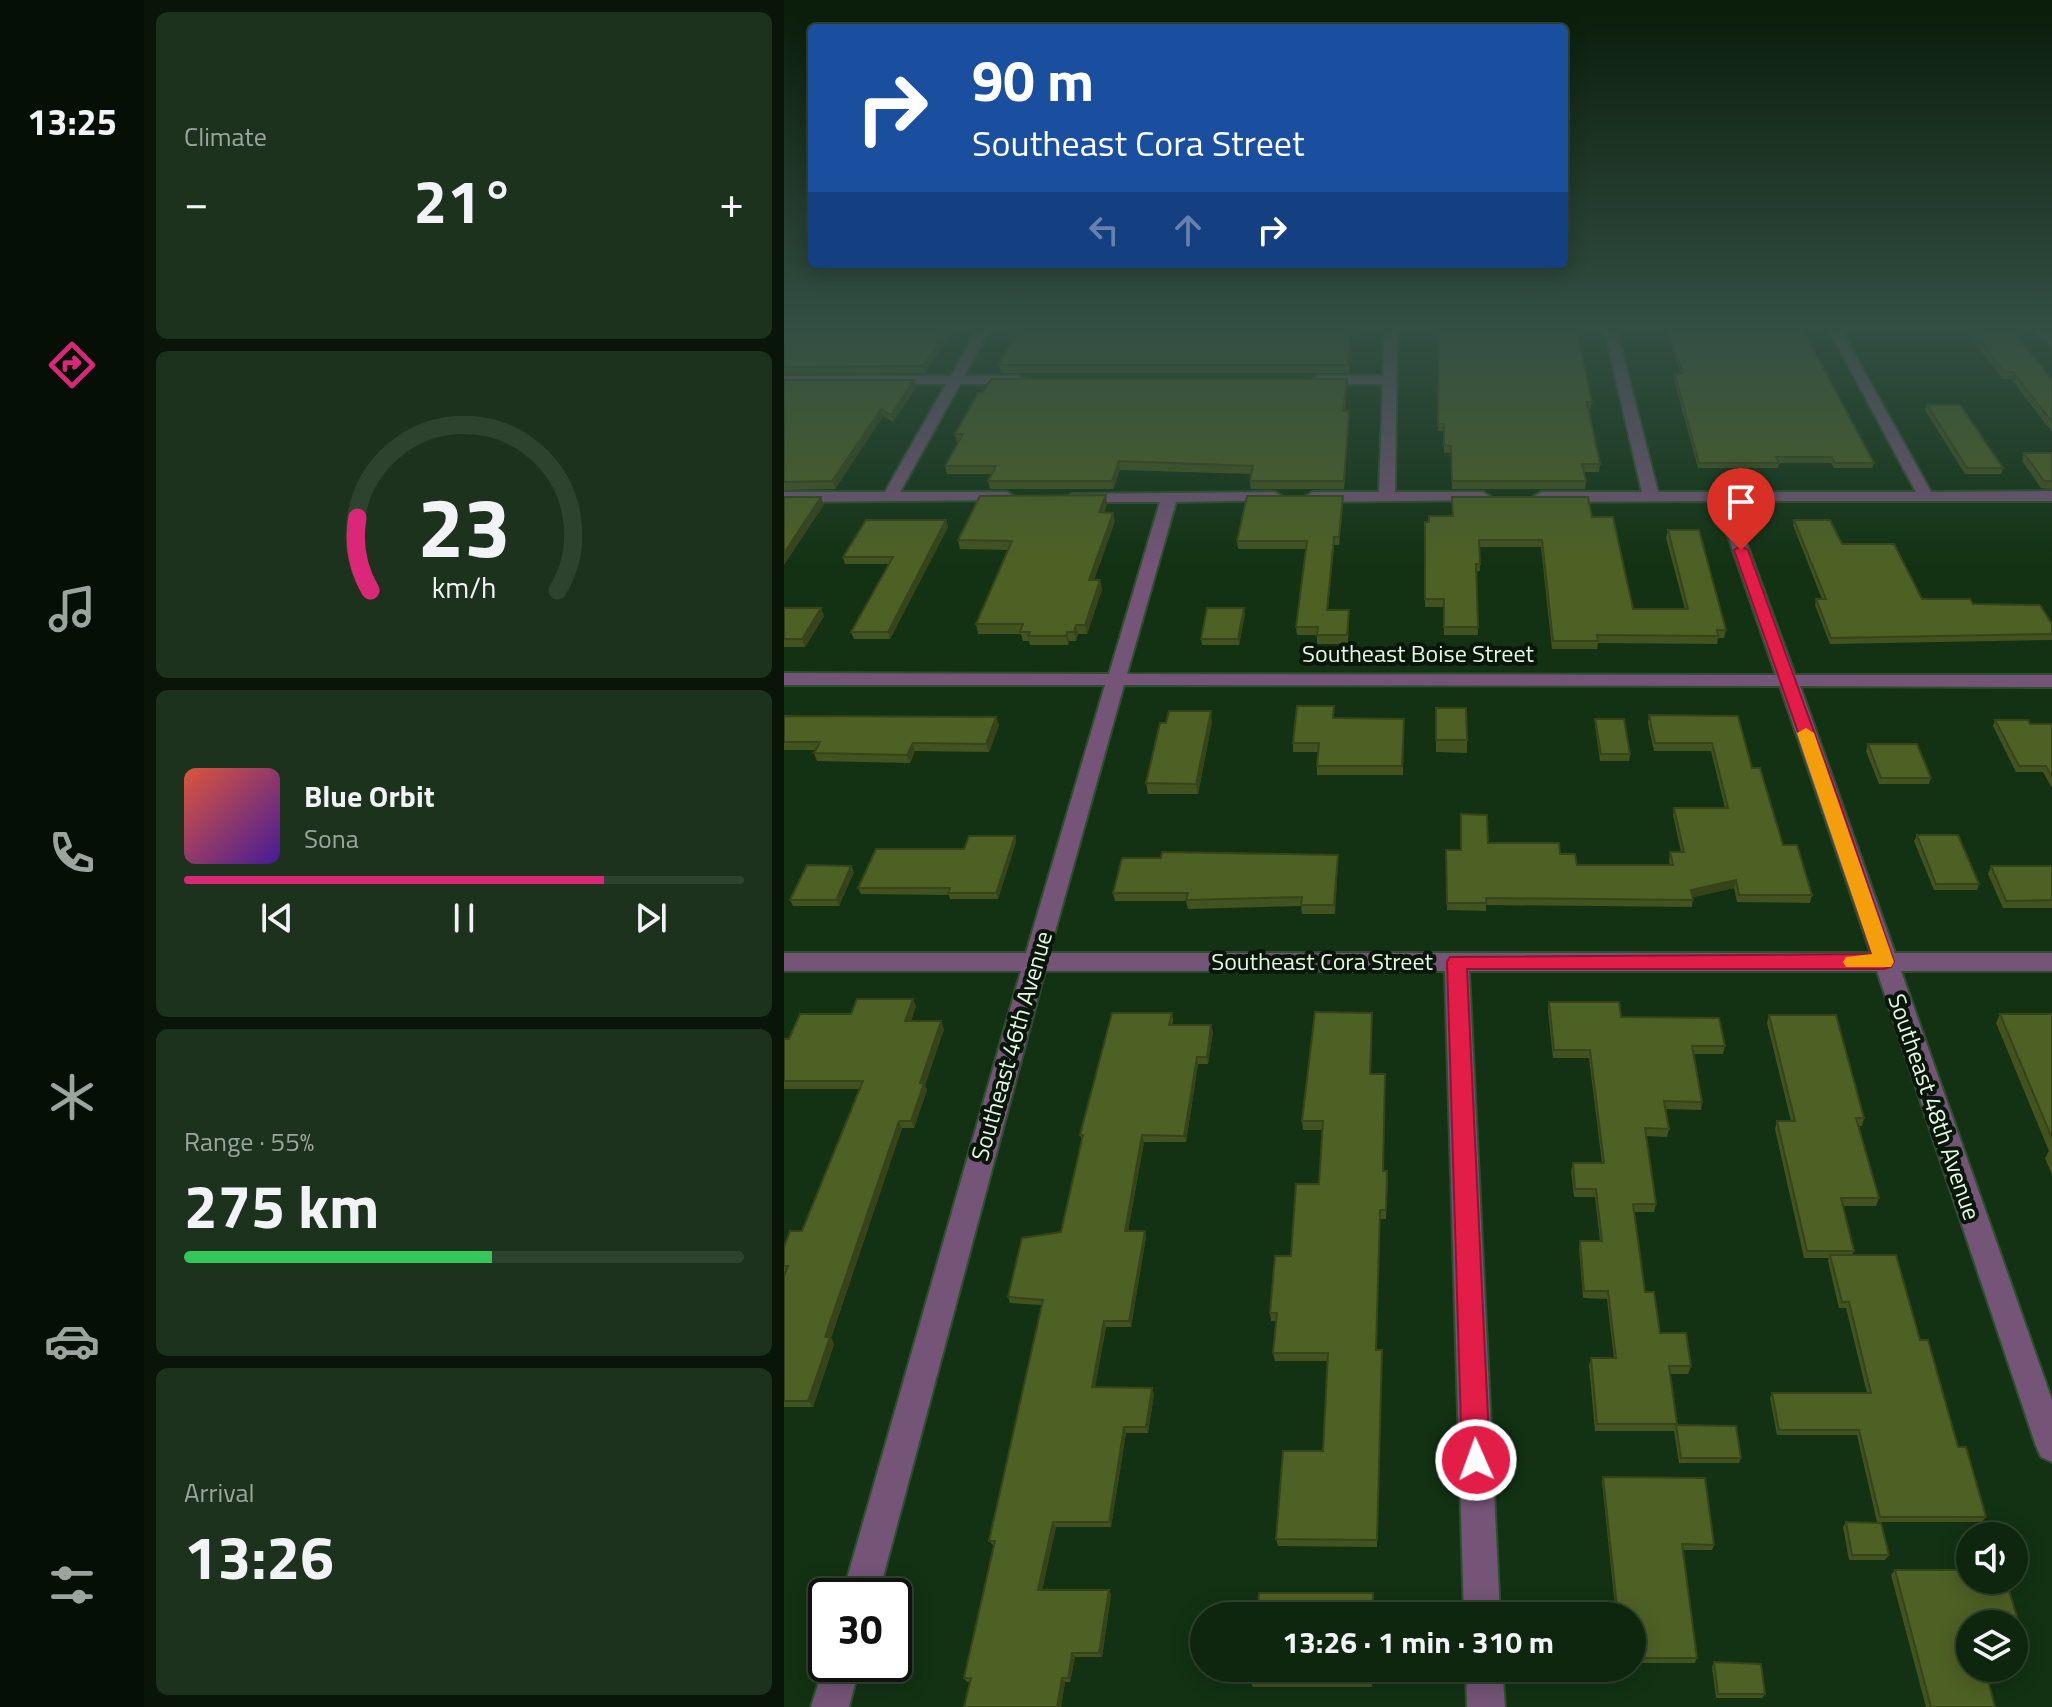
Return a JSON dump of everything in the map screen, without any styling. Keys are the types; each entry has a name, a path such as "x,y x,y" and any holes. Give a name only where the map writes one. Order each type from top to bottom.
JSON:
{"street":[{"path":"890,497 939,408"},
{"path":"1387,497 1389,408"},
{"path":"1629,408 1651,497"},
{"path":"1878,408 1926,496"},
{"path":"1062,497 2052,496"},
{"path":"784,497 1030,497"},
{"name":"Southeast 46th Avenue","path":"865,1578 1035,962 1169,497"},
{"name":"Southeast 48th Avenue","path":"1722,497 1833,806 2052,1446"},
{"name":"Southeast Boise Street","path":"784,679 2052,681"},
{"name":"Southeast Cora Street","path":"784,962 2052,962"},
{"path":"1457,962 1481,1602"},
{"path":"830,1707 837,1682"},
{"path":"1485,1682 1486,1707"}],"building":[{"path":"784,408 896,408 891,415 881,409 832,481 784,482"},
{"path":"970,408 1343,408 1343,411 1349,411 1344,481 1250,481 1253,466 1119,461 1112,481 988,481 996,466 945,466 963,434 955,434"},
{"path":"1438,408 1588,408 1600,464 1582,464 1586,481 1452,481 1451,446 1444,445 1444,424 1438,424"},
{"path":"1684,408 1844,408 1874,463 1835,463 1832,457 1776,457 1779,463 1699,463"},
{"path":"1929,408 1962,408 2003,468 1967,468"},
{"path":"2041,408 2052,408 2052,422"},
{"path":"2024,453 2052,453 2052,481 2044,481"},
{"path":"1106,495 1099,512 1113,513 1089,580 1100,580 1085,625 1076,625 1074,632 1067,632 1066,636 1028,636 1030,632 1020,632 1023,624 976,624 1012,541 958,540 980,496"},
{"path":"1247,496 1343,496 1339,537 1334,537 1327,610 1349,610 1347,635 1317,635 1318,627 1296,627 1307,541 1237,541"},
{"path":"784,497 821,497 784,553"},
{"path":"1452,497 1588,497 1592,517 1613,517 1633,609 1688,609 1668,530 1699,530 1726,630 1717,630 1718,636 1597,635 1598,641 1553,641 1542,540 1479,540 1480,564 1476,564 1478,627 1444,627 1444,599 1425,599 1425,522 1429,522 1429,516 1453,516"},
{"path":"866,520 946,520 888,632 851,632 893,557 843,557"},
{"path":"1794,520 1830,520 1842,544 1894,544 1922,599 1970,599 1973,604 2040,605 2052,624 2052,634 1831,638 1816,599 1826,599"},
{"path":"784,608 821,608 802,639 784,639"},
{"path":"1207,608 1244,608 1238,639 1201,639"},
{"path":"1297,706 1334,706 1333,718 1404,719 1402,766 1317,766 1319,743 1293,743"},
{"path":"1436,708 1466,708 1467,740 1436,740"},
{"path":"1169,711 1211,711 1196,784 1146,783 1160,723 1166,723"},
{"path":"1649,715 1738,716 1752,768 1760,768 1783,845 1797,845 1812,895 1739,895 1736,880 1691,890 1693,900 1486,898 1486,903 1447,903 1446,850 1461,850 1461,814 1487,815 1488,843 1559,843 1560,854 1575,854 1577,865 1673,865 1670,852 1684,852 1674,808 1728,808 1712,743 1655,743"},
{"path":"784,716 996,717 986,744 913,743 907,755 814,753 820,742 784,742"},
{"path":"1595,719 1624,719 1630,754 1601,754"},
{"path":"1995,720 2052,724 2052,777 2046,766 2019,766"},
{"path":"1868,744 1917,744 1931,778 1881,778"},
{"path":"1917,835 1958,835 1979,884 1936,884"},
{"path":"969,836 1015,836 996,893 948,893 950,888 858,888 876,849 964,849"},
{"path":"1162,852 1338,855 1334,905 1301,905 1302,897 1186,900 1188,893 1113,893 1122,858 1161,858"},
{"path":"807,865 851,866 836,900 790,900"},
{"path":"1991,866 2052,866 2052,900 2006,901"},
{"path":"857,999 913,999 905,1021 941,1021 911,1121 899,1121 825,1337 830,1337 808,1401 784,1401 784,1276 788,1266 784,1266 784,1247 790,1231 802,1231 863,1081 784,1081 784,1039 789,1039 800,1014 851,1014"},
{"path":"1549,1002 1619,1002 1621,1017 1719,1018 1725,1046 1692,1046 1702,1102 1664,1101 1669,1129 1645,1128 1656,1204 1633,1204 1645,1292 1654,1292 1660,1333 1686,1333 1691,1366 1669,1366 1677,1424 1597,1424 1591,1358 1616,1358 1608,1291 1584,1291 1580,1241 1602,1241 1596,1189 1575,1189 1573,1163 1604,1163 1590,1050 1554,1050"},
{"path":"1315,1012 1372,1013 1370,1074 1385,1074 1383,1171 1387,1171 1386,1210 1380,1210 1376,1350 1382,1350 1377,1540 1276,1539 1283,1451 1323,1451 1328,1353 1273,1353 1277,1313 1270,1313 1275,1256 1291,1256 1296,1184 1319,1184 1323,1121 1302,1121"},
{"path":"1112,1013 1172,1013 1169,1025 1211,1025 1207,1057 1197,1057 1184,1136 1142,1135 1125,1231 1145,1231 1129,1321 1104,1321 1092,1387 1152,1388 1146,1427 1124,1427 1109,1522 1053,1522 1038,1590 1109,1590 1099,1653 1072,1653 1068,1678 1062,1678 1057,1707 964,1707 971,1678 964,1678 995,1541 989,1541 1043,1300 1008,1297 1022,1238 1061,1232 1083,1135 1080,1135"},
{"path":"2000,1014 2052,1014 2052,1138"},
{"path":"1769,1015 1836,1015 1864,1118 1856,1118 1879,1198 1841,1198 1854,1251 1807,1251 1777,1121 1795,1121"},
{"path":"1830,1255 1896,1255 1920,1340 1928,1340 1958,1447 1966,1447 1986,1517 1880,1517 1859,1430 1779,1430 1772,1393 1871,1393 1849,1302 1842,1302"},
{"path":"1676,1425 1736,1426 1741,1458 1681,1458"},
{"path":"1603,1477 1705,1478 1714,1545 1682,1544 1697,1658 1646,1658 1646,1602 1616,1602"},
{"path":"1846,1522 1881,1523 1889,1555 1852,1555"},
{"path":"1895,1570 1956,1570 1956,1594 2010,1594 2015,1610 1956,1610 1956,1682 1989,1682 1995,1707 1931,1707"},
{"path":"1259,1593 1373,1593 1373,1602 1258,1602"},
{"path":"1714,1662 1761,1664 1765,1694 1718,1694"},
{"path":"1251,1682 1371,1682 1371,1683"}],"slow traffic":[{"path":"1806,733 1884,962 1853,962"}],"route":[{"path":"1476,1460 1457,962 1884,962 1833,806 1741,550"}]}
